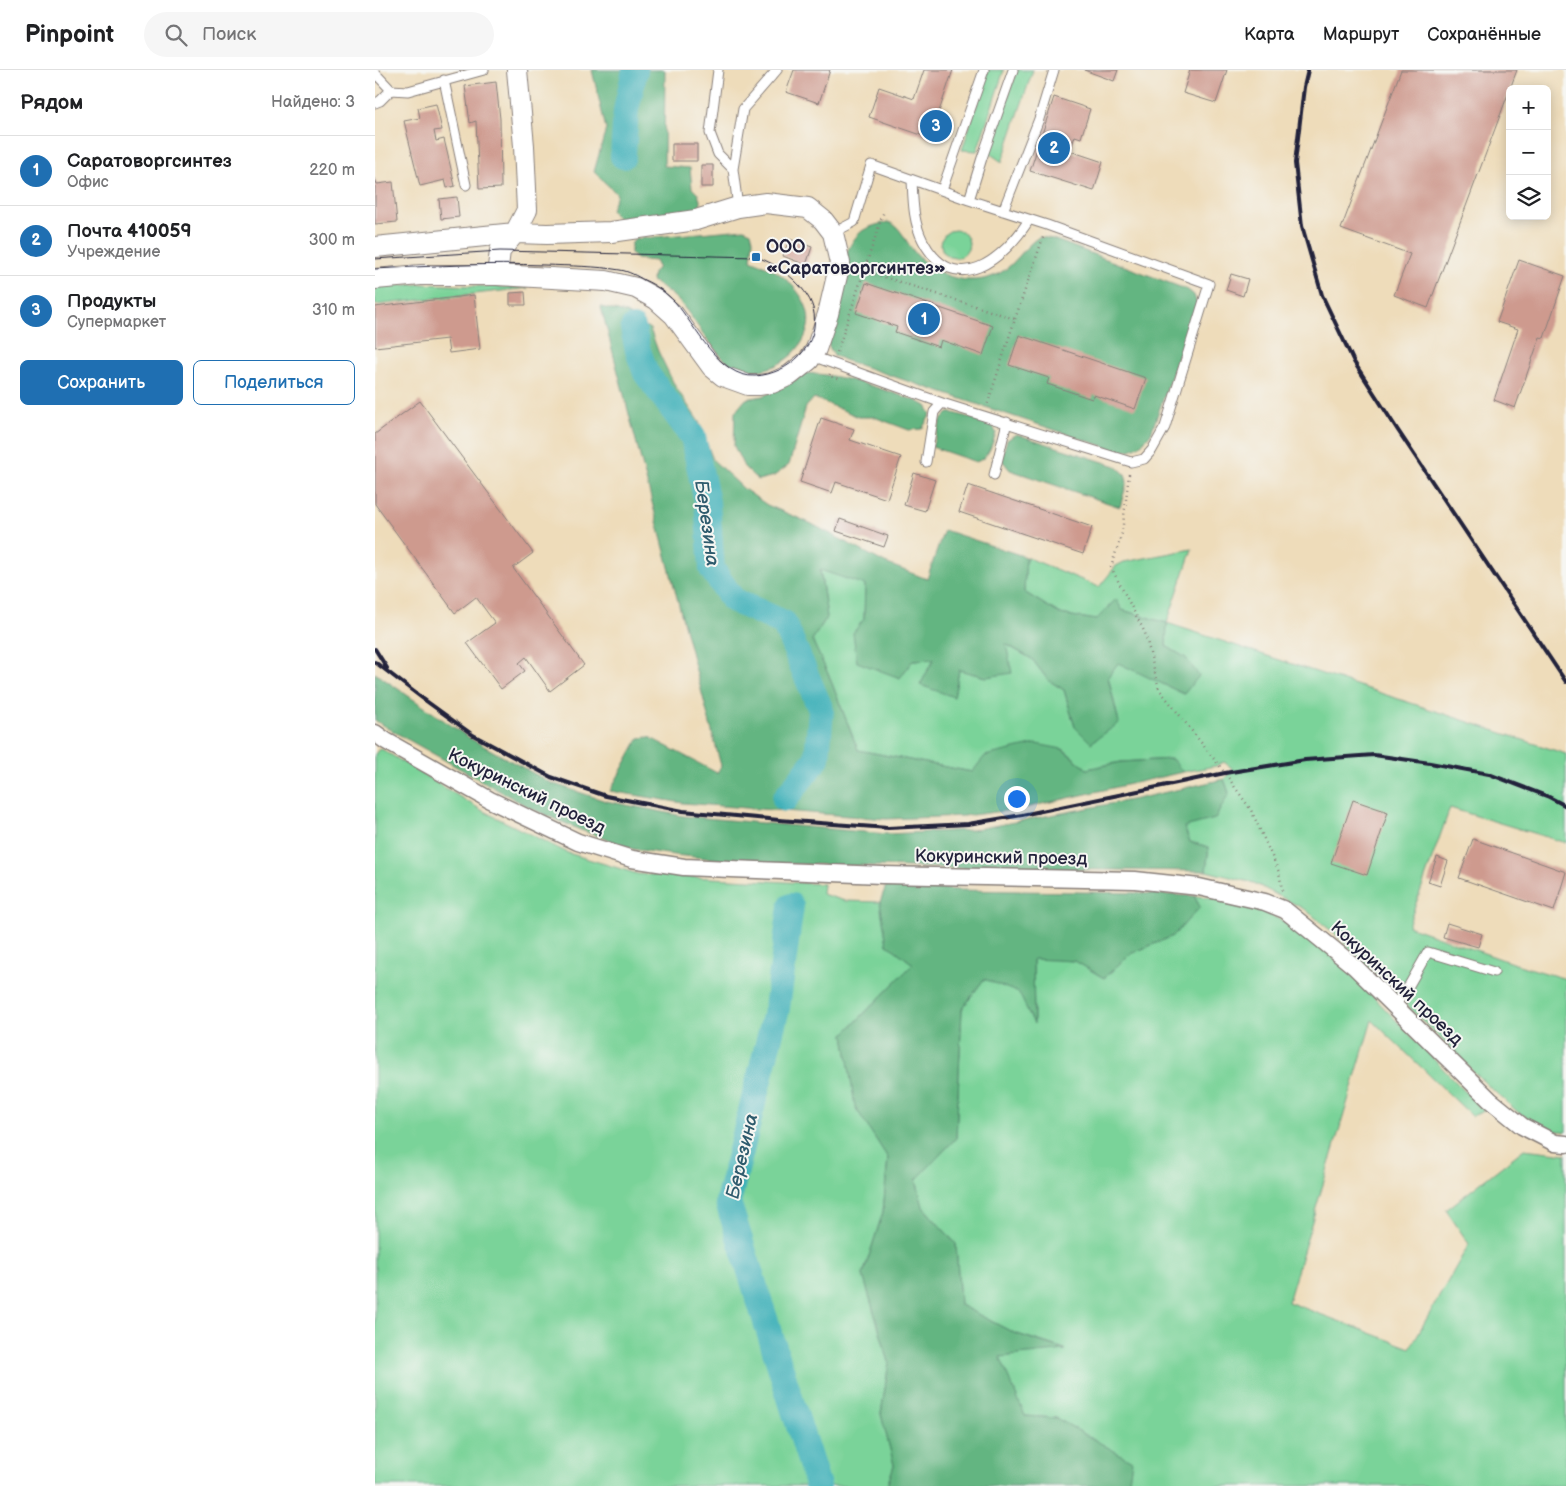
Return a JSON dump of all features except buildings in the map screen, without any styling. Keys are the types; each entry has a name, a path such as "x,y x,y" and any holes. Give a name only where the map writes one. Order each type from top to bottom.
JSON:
{"street":[{"path":"497,275 500,251 515,233 527,210 524,146 517,70"},
{"path":"375,247 515,233 611,232 696,220 738,207 766,203 808,208 823,220 833,232 840,263 825,322 816,349 809,360 790,375 771,383 748,385 723,376 712,367 674,315 656,299 636,288 606,281 497,275 421,275 375,279"},
{"name":"Кокуринский проезд","path":"375,733 386,742 490,800 578,842 632,860 684,867 721,869 882,875 1135,880 1199,887 1265,902 1285,910 1355,967 1490,1100 1522,1126 1555,1143 1566,1144"}],"lane":[{"path":"375,73 391,90 408,91 484,70"},
{"path":"718,70 710,133 717,154 733,169"},
{"path":"942,190 984,70"},
{"path":"969,200 1013,70"},
{"path":"1003,211 1039,119 1054,70"},
{"path":"738,207 733,169 743,109 776,71"},
{"path":"444,80 466,185"},
{"path":"375,103 380,101 391,90"},
{"path":"812,356 942,403 1131,462 1144,459 1152,450 1165,427 1209,284 1047,225 969,200 871,165 854,222 833,232"},
{"path":"912,180 914,211 922,240 933,256 945,266 959,270 972,270 983,266 1009,247 1029,220"},
{"path":"926,462 934,412 942,403"},
{"path":"994,475 1007,422"},
{"path":"1395,1005 1404,994 1428,952 1494,972"}],"path":[{"path":"846,382 829,376 884,210"},
{"path":"984,416 1047,225"},
{"path":"840,263 1015,319"},
{"path":"1131,462 1122,533 1111,567 1145,633 1159,689 1251,810 1279,872 1285,910"}],"green space":[{"path":"592,70 665,70 664,166 690,168 692,188 698,194 701,204 697,211 619,220 611,210 617,194 594,172 606,129"},
{"path":"988,70 1004,70 977,151 962,150"},
{"path":"1017,70 1033,70 1002,162 989,153"},
{"path":"888,222 899,229 921,259 943,274 956,278 969,280 994,276 1011,265 1039,237 1053,239 1188,290 1194,295 1197,304 1148,437 1133,449 1118,451 844,360 834,355 828,345 837,284 847,253 854,240 862,231 871,226"},
{"path":"744,229 751,232 753,240 751,260 772,269 793,286 804,301 809,318 804,338 789,357 779,364 756,371 744,370 733,366 720,355 679,301 652,281 653,273 658,267 655,261 636,259 631,253 631,245 634,239"},
{"path":"955,230 965,234 969,244 965,254 955,258 945,254 941,244 945,234"},
{"path":"421,284 528,288 375,305 375,287"},
{"path":"601,307 626,313 650,329 658,351 675,386 699,422 713,460 744,489 767,505 810,523 885,563 927,579 944,530 1026,557 1024,592 1060,614 1096,620 1116,599 1122,610 1167,623 1166,646 1186,658 1199,676 1184,694 1118,663 1108,677 1119,723 1091,743 1075,727 1064,690 1048,680 1032,659 1006,644 1012,673 986,677 959,670 954,697 920,685 934,659 913,660 900,678 857,662 853,633 864,619 865,585 820,570 827,617 812,640 829,676 858,750 972,772 985,756 1036,744 1062,749 1087,769 1121,762 1172,759 1183,772 1020,809 964,816 886,819 683,803 610,791 639,738 649,737 717,773 721,766"},
{"path":"806,373 863,383 917,401 926,406 931,414 922,429 909,430 874,417 859,417 814,398 806,407 789,465 774,476 758,480 744,467 734,446 735,412 746,399 763,396"},
{"path":"948,413 954,413 993,426 996,433 984,458 976,462 932,447 941,420"},
{"path":"1016,434 1116,466 1125,474 1127,482 1120,507 1010,470 1001,459 1007,440"},
{"path":"1192,549 1167,623 1122,610 1096,620 1060,614 1024,592 1026,557 1099,587 1116,566 1124,562"},
{"path":"820,569 865,584 864,619 913,660 934,659 927,671 954,697 959,670 986,677 1005,644 1032,659 1048,680 1064,690 1075,727 1119,723 1108,676 1118,662 1184,694 1186,658 1166,646 1167,623 1566,754 1566,843 1450,808 1408,926 1512,963 1566,979 1566,1132 1553,1130 1520,1114 1486,1084 1335,934 1306,910 1254,883 1206,871 1209,847 1190,842 1184,827 1229,793 1224,779 1233,769 1224,762 1216,766 1183,772 1172,759 1121,762 1087,769 1063,749 972,772 858,750 829,676 812,640 827,617"},
{"path":"375,673 471,739 551,783 606,801 683,816 887,834 972,830 1136,799 1224,779 1229,793 1215,819 1184,827 1190,842 1209,847 1206,871 952,868 756,863 674,855 633,849 578,829 530,808 382,725 375,720"},
{"path":"380,748 483,811 568,853 638,874 823,884 822,894 845,901 880,902 887,944 913,964 844,1034 856,1107 888,1158 883,1212 863,1275 889,1362 881,1414 894,1465 887,1486 375,1486 375,754"},
{"path":"887,883 956,890 1138,893 1194,896 1200,907 1173,936 1130,954 1104,978 1075,961 1033,959 1034,1024 1019,993 984,979 962,1009 956,1138 916,1180 923,1207 956,1244 960,1305 1014,1333 1066,1350 1000,1357 1025,1416 1056,1418 1132,1461 1128,1486 887,1486 894,1465 881,1414 889,1362 863,1275 883,1212 888,1158 855,1107 844,1034 913,964 887,944 880,902"},
{"path":"1194,896 1218,898 1253,907 1283,921 1324,949 1362,985 1484,1111 1472,1116 1372,1020 1288,1302 1410,1348 1469,1244 1446,1210 1524,1149 1566,1154 1566,1486 1128,1486 1131,1461 1056,1418 1025,1416 999,1357 1065,1349 1014,1333 960,1305 956,1244 923,1207 916,1179 956,1138 962,1009 984,979 1020,993 1034,1022 1033,958 1075,961 1104,978 1130,954 1173,936 1200,907"}],"waterway":[{"name":"Березина","path":"623,156 626,110 635,70"},
{"name":"Березина","path":"633,328 638,351 646,373 693,437 707,502 712,569 733,600 784,623 821,710 817,758 785,799"},
{"name":"Березина","path":"791,906 777,1008 728,1202 818,1486"}],"tram line":[{"path":"375,259 500,251 756,257 782,270 805,292 813,308 813,334 808,345 791,363 780,370 755,376 742,374 730,369 709,348 672,299 653,284 626,271 592,267 524,264 375,269"}],"railway":[{"path":"1308,70 1304,87 1295,163 1302,226 1322,295 1354,362 1566,682"},
{"path":"375,649 387,668"},
{"path":"375,662 473,735 551,777 606,796 683,811 888,828 968,824 1022,815 1225,773 1305,760 1374,755 1489,774 1549,797 1566,806"}],"place":[{"name":"Продукты","path":"936,126"},
{"name":"Почта 410059","path":"1054,148"},
{"name":"ООО «Саратоворгсинтез»","path":"756,257"},
{"name":"Саратоворгсинтез","path":"924,319"}]}
